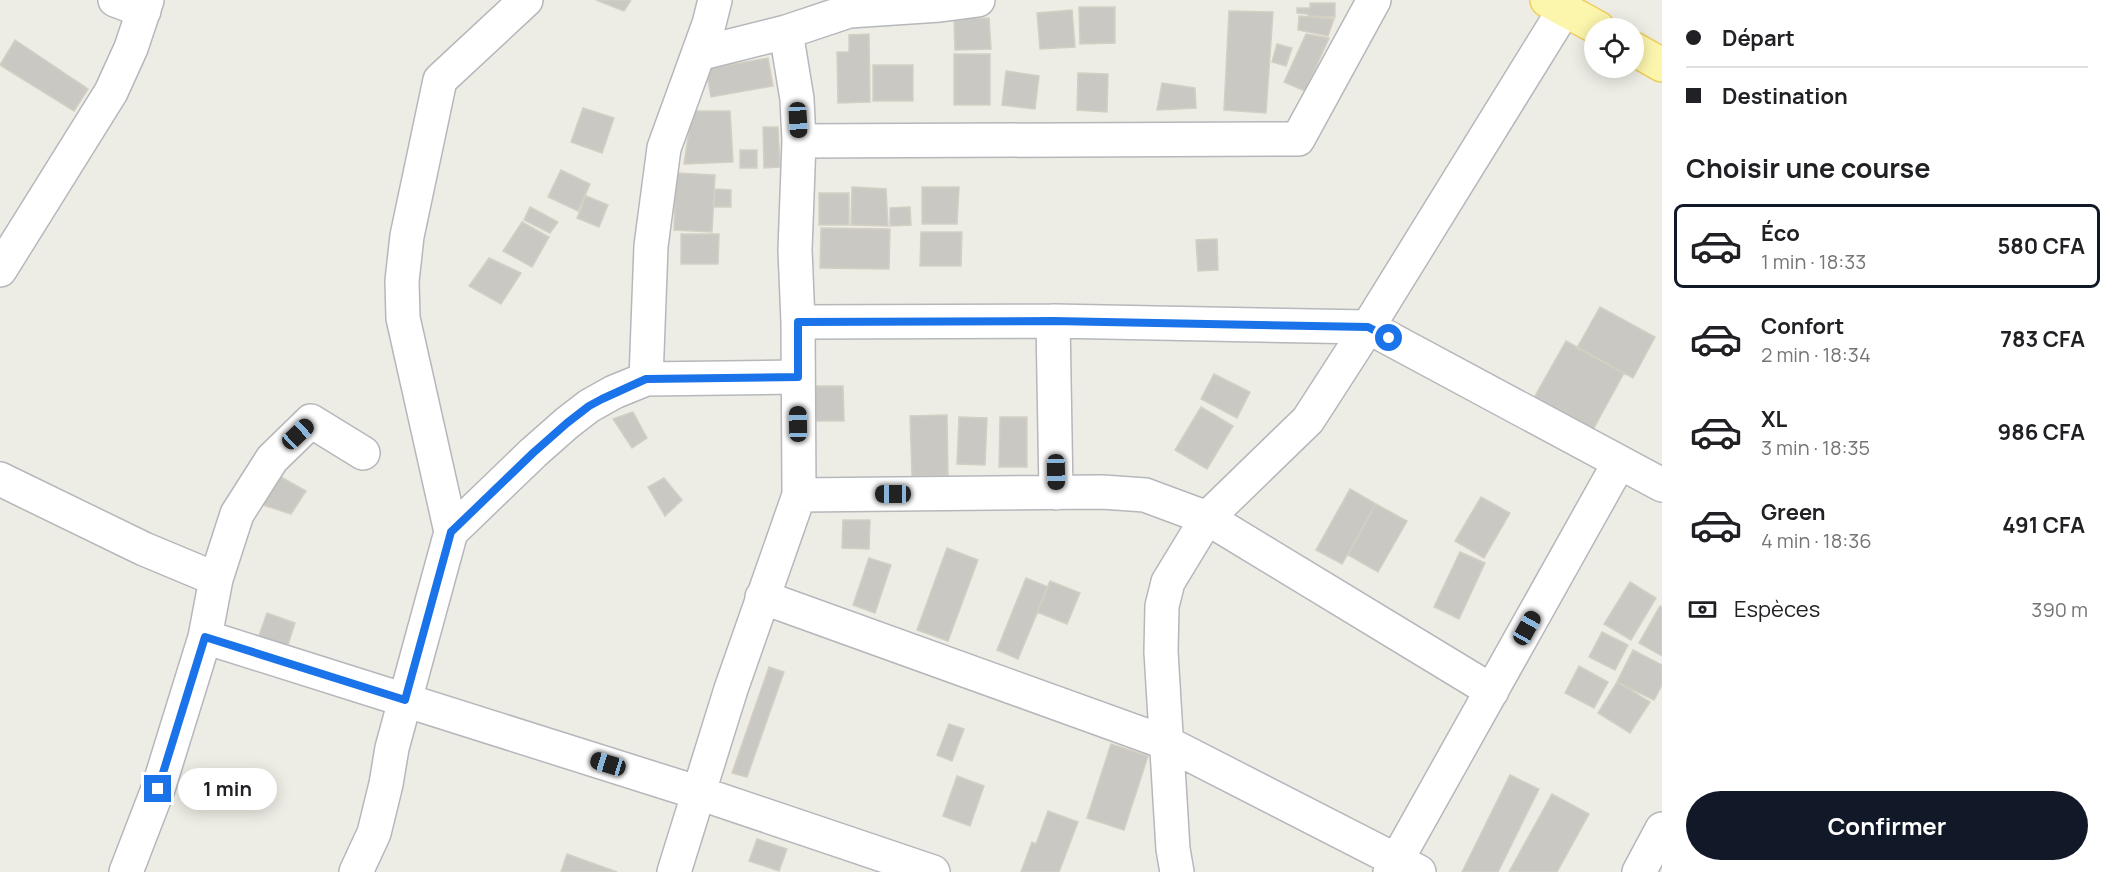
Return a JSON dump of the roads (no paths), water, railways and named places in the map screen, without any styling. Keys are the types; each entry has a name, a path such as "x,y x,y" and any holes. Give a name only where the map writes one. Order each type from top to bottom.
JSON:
{"main road":[{"path":"1556,5 1584,20"},
{"path":"1644,55 1662,65"}],"street":[{"path":"356,872 374,833 392,748 451,532 403,318 402,281 407,236 440,80 526,0"},
{"path":"646,379 651,246 664,148 709,24 715,0"},
{"path":"698,54 786,32 849,11 978,0"},
{"path":"799,141 1298,139 1374,0"},
{"path":"0,270 111,92 131,48 136,4"},
{"path":"1177,872 1173,849 1161,651 1162,606 1168,582 1207,518 1308,420 1368,327 1556,5"},
{"path":"674,872 730,689 800,495 795,250 799,141 797,99 786,32"},
{"path":"798,322 1053,321 1368,327 1662,485"},
{"path":"1053,321 1056,493"},
{"path":"451,532 533,453 589,406 614,392 646,379 798,377"},
{"path":"126,872 158,789 205,637 216,579 237,514 272,459 311,422 363,453"},
{"path":"762,597 1167,743 1402,868 1492,691 1619,463"},
{"path":"0,479 144,549 216,579"},
{"path":"800,495 1102,492 1145,495 1207,518 1492,691"},
{"path":"205,637 699,793 933,872"},
{"path":"1640,872 1662,829"}]}
